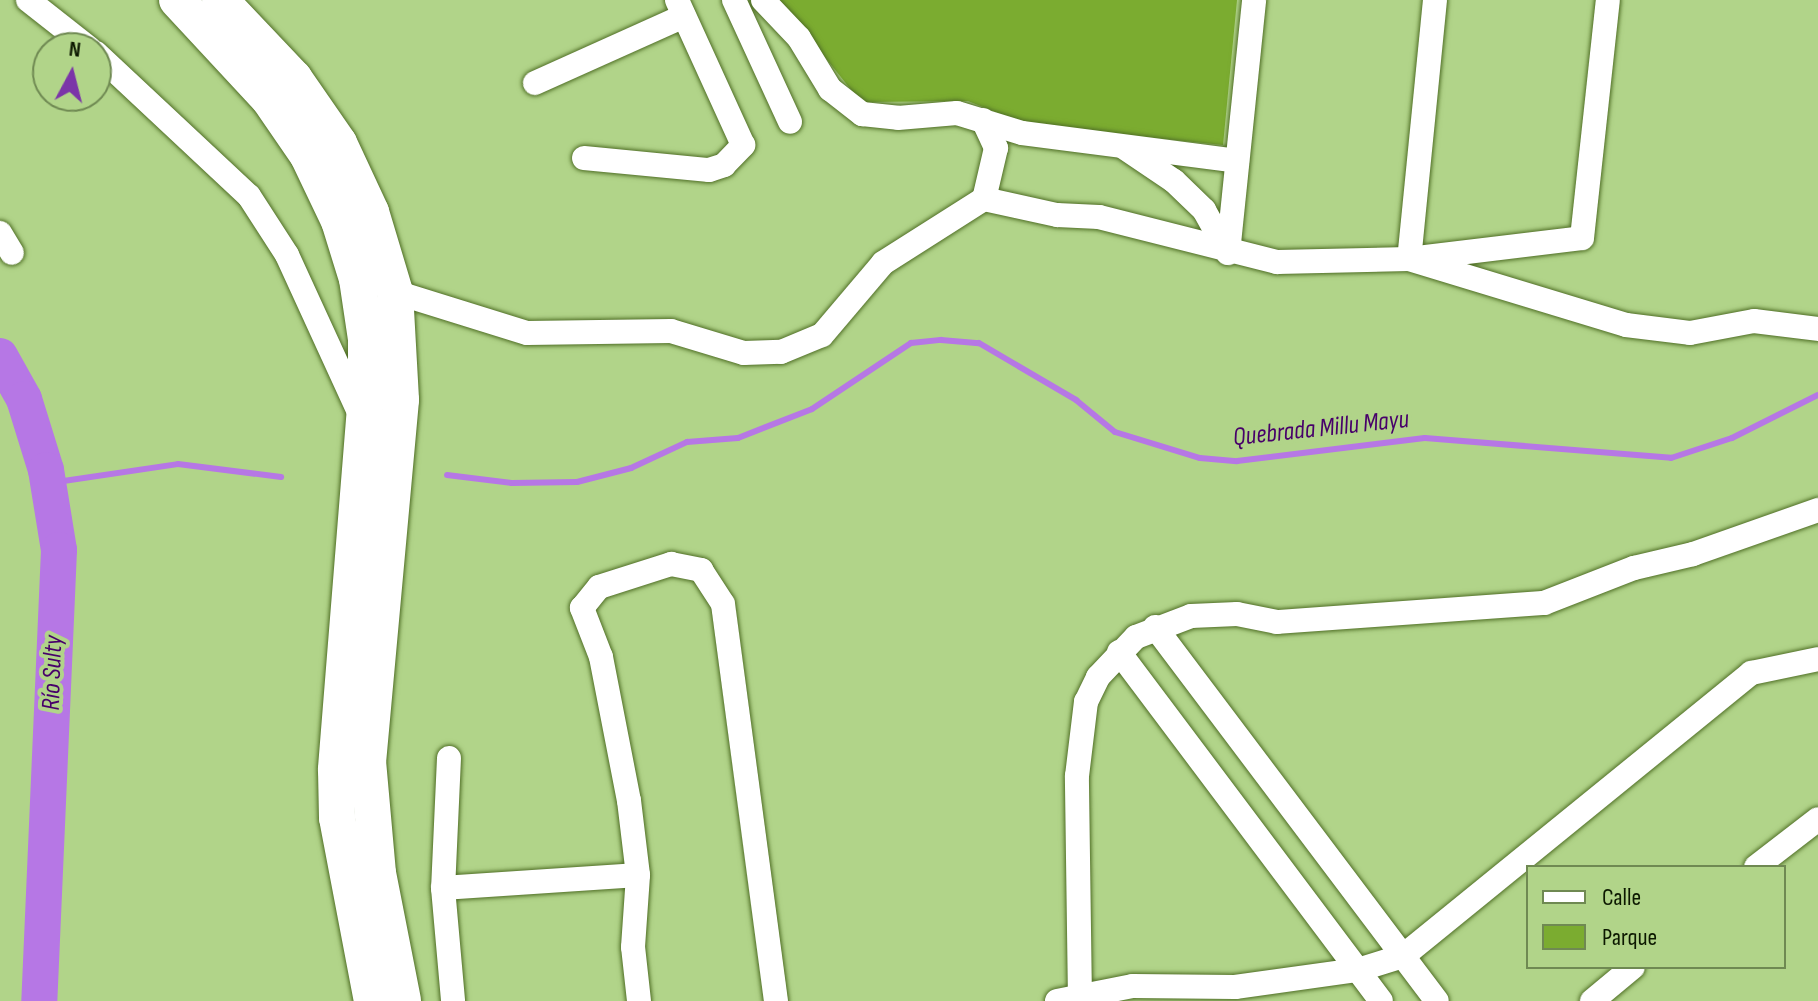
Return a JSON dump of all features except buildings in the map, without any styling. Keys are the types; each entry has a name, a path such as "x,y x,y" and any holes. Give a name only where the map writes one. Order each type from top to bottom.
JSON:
{"highway":[{"path":"177,0 269,99 308,156 339,221 357,279 366,339 363,421 336,770 337,818 372,1001"},
{"path":"220,0 294,78 339,143 371,212 395,292 401,400 368,761 378,873 403,1001"}],"street":[{"path":"28,0 69,32"},
{"path":"734,0 790,122"},
{"path":"763,0 799,38 830,89 862,114 898,118 957,113 1022,133 1237,161"},
{"path":"1228,253 1254,0"},
{"path":"1409,259 1435,0"},
{"path":"395,292 527,333 671,331 744,353 781,352 822,335 883,263 984,199 1003,199 1057,215 1099,217 1228,253 1277,262 1409,259 1582,238 1608,0"},
{"path":"535,83 681,8 743,145 724,165 709,170 584,158"},
{"path":"112,68 249,196 287,255 363,421"},
{"path":"983,120 996,148 984,199"},
{"path":"1116,143 1174,181 1204,210 1228,253"},
{"path":"1409,259 1638,327 1690,333 1754,321 1818,329"},
{"path":"1080,997 1079,761 1086,702 1119,652 1155,627 1191,616 1237,614 1277,622 1544,603 1818,510"},
{"path":"639,1001 633,947 638,875 618,733 601,657 582,608 599,587 671,564 701,570 723,604 776,1001"},
{"path":"1155,627 1437,1001"},
{"path":"1119,652 1381,1001"},
{"path":"1057,1001 1133,986 1239,994 1358,970 1403,956 1751,673 1818,659"},
{"path":"449,758 443,888 453,1001"},
{"path":"1759,865 1818,819"},
{"path":"443,888 638,875"},
{"path":"1592,1001 1631,969"}],"green space":[{"path":"779,0 1237,0 1223,145 1028,125 968,101 861,102"}],"waterway":[{"name":"Quebrada Millu Mayu","path":"447,475 512,483 577,482 631,468 687,442 738,438 812,409 911,343 941,340 979,343 1076,400 1115,432 1200,458 1237,461 1425,438 1671,458 1732,438 1818,395"},
{"name":"Río Sulty","path":"0,356 24,399 46,470 59,550 39,1001"},
{"name":"Quebrada Millu Mayu","path":"50,483 178,464 281,477"}]}
